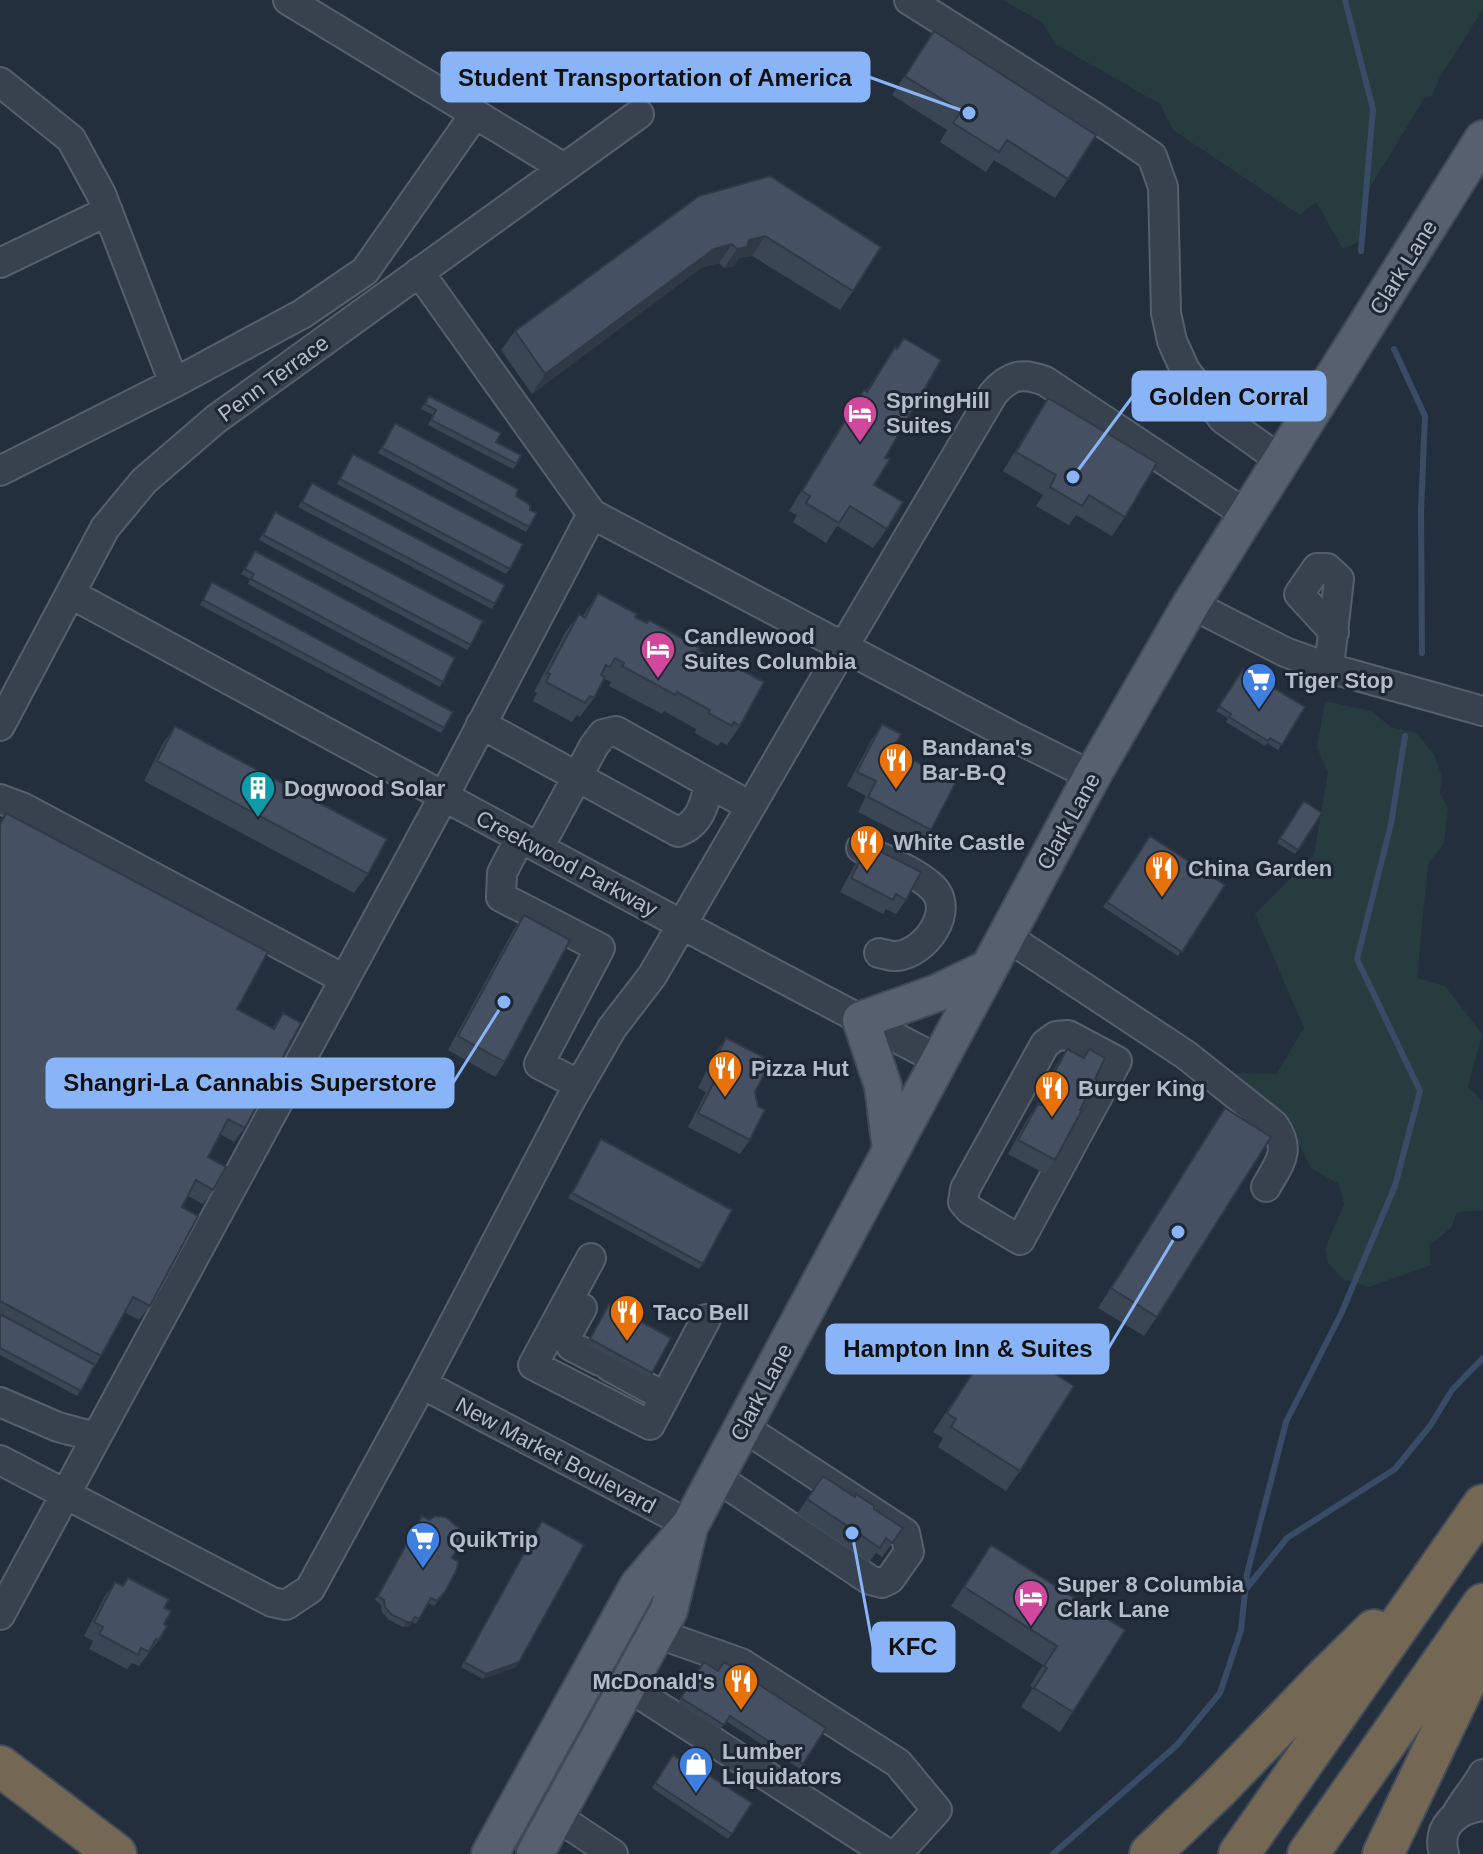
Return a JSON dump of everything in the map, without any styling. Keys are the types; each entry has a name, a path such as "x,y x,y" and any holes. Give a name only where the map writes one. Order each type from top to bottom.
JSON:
{"highway":[{"path":"1239,1854 1483,1505"},
{"path":"1150,1854 1440,1566"},
{"path":"1308,1854 1483,1604"},
{"path":"1383,1854 1483,1641"},
{"path":"2,1764 116,1854"}],"main road":[{"name":"Clark Lane","path":"490,1854 638,1586 690,1525 1092,776 1191,604 1483,139"},
{"path":"891,1149 883,1086 861,1020 937,993 989,968"},
{"name":"Clark Lane","path":"535,1854 669,1610 690,1525"}],"street":[{"path":"288,0 564,168"},
{"path":"909,0 1152,156 1163,187 1166,313 1172,341 1185,370 1223,419 1282,461"},
{"path":"0,82 71,139 101,194 174,383"},
{"path":"0,471 302,314 365,271 475,114"},
{"name":"Penn Terrace","path":"0,726 105,528 144,481 216,419 639,114"},
{"path":"0,263 108,211"},
{"path":"419,272 592,514 1092,776"},
{"path":"0,1460 272,1602 286,1605 310,1589 579,1085 612,1028 652,976 1002,383 1018,376 1033,376 1045,381 1247,515"},
{"path":"0,1615 444,796 592,514"},
{"name":"Creekwood Parkway","path":"71,594 730,952 939,1060"},
{"path":"1191,604 1285,652 1329,668 1483,711"},
{"path":"1329,668 1334,632"},
{"path":"481,724 678,832 688,829 699,815 709,783"},
{"path":"579,1085 539,1064 600,948 501,897 502,873 530,843 603,734 616,731 750,806"},
{"path":"0,799 24,808 344,979"},
{"path":"861,848 917,877 933,887 939,896 941,911 934,930 924,944 896,957 879,953"},
{"path":"1006,936 1186,1055 1274,1125 1284,1146 1282,1158 1266,1187"},
{"path":"1068,1035 1117,1061 1020,1240 970,1210 963,1202 965,1189 1015,1101 1045,1044 1056,1036 1068,1035"},
{"path":"665,1397 571,1346 567,1335 598,1262 533,1365 650,1425 665,1397 706,1319"},
{"name":"New Market Boulevard","path":"422,1384 690,1525"},
{"path":"0,1402 58,1427 95,1437"},
{"path":"716,1477 870,1580 882,1583 890,1579 909,1552 905,1533 743,1427"},
{"path":"656,1633 741,1663 898,1763 937,1810 897,1854"},
{"path":"627,1686 888,1854"},
{"path":"1440,1852 1449,1823 1483,1774"},
{"path":"1456,1815 1469,1808 1483,1806"},
{"path":"556,1816 613,1854"}],"green space":[{"path":"1003,0 1483,0 1483,9 1440,77 1432,96 1425,97 1363,199 1361,241 1343,249 1316,202 1300,215 1173,130 1160,104 1055,44 1043,23"},
{"path":"1325,701 1371,711 1391,727 1417,733 1434,755 1442,777 1440,793 1448,808 1444,843 1428,864 1417,978 1445,986 1482,1034 1468,1087 1483,1102 1483,1210 1457,1212 1451,1228 1429,1245 1431,1265 1369,1287 1344,1280 1328,1263 1325,1249 1344,1204 1339,1184 1311,1168 1282,1111 1231,1073 1276,1074 1304,1028 1255,914 1314,855 1328,772 1317,748"}],"building":[{"path":"934,31 1096,135 1068,179 1007,140 999,152 953,123 961,111 905,76"},
{"path":"770,176 881,247 853,291 765,236 749,240 747,247 737,249 732,244 714,249 545,374 515,331 699,196"},
{"name":"SpringHill Suites","path":"904,338 941,360 885,458 890,459 874,485 903,502 887,529 850,506 839,523 806,503 810,496 802,491 864,390 867,392"},
{"path":"429,396 501,433 496,442 521,455 517,464 431,420 436,410 425,404"},
{"path":"1048,398 1157,463 1125,517 1089,495 1082,506 1050,487 1056,475 1016,452"},
{"path":"395,423 518,489 516,496 537,513 529,527 382,448"},
{"path":"353,454 523,544 510,569 340,479"},
{"path":"312,483 505,585 495,604 302,502"},
{"path":"275,512 483,621 471,645 263,535"},
{"path":"255,551 455,658 443,682 251,579 254,574 245,569"},
{"path":"212,582 453,712 444,728 203,600"},
{"name":"Candlewood Suites Columbia","path":"598,593 637,614 635,617 647,623 649,620 700,648 698,650 708,656 710,653 764,682 740,726 734,722 732,726 708,713 710,710 622,666 624,663 615,658 610,667 606,665 601,675 605,677 594,698 590,696 585,703 546,682 550,674 547,673 579,614 585,618"},
{"name":"Tiger Stop","path":"1243,669 1305,707 1282,745 1270,738 1268,741 1229,717 1231,714 1219,706"},
{"name":"Bandana's Bar-B-Q","path":"882,724 901,734 892,749 956,782 931,830 868,797 876,781 857,772"},
{"path":"175,726 387,839 368,874 157,761"},
{"path":"1304,801 1322,813 1298,850 1280,838"},
{"path":"6,813 268,952 237,1009 274,1029 283,1013 301,1023 245,1128 228,1119 208,1157 226,1167 213,1190 196,1180 182,1207 198,1216 150,1306 133,1297 101,1356 0,1301 0,825"},
{"name":"China Garden","path":"1150,836 1225,885 1182,952 1107,902"},
{"path":"868,845 921,872 906,900 896,894 893,900 851,878"},
{"path":"524,915 570,940 505,1062 458,1036"},
{"name":"Pizza Hut","path":"726,1038 771,1061 755,1092 758,1106 765,1110 750,1140 698,1113 716,1078 708,1073"},
{"name":"Burger King","path":"1067,1049 1084,1058 1089,1049 1105,1058 1095,1079 1098,1081 1086,1098 1055,1160 1018,1140 1054,1081 1051,1079"},
{"path":"1225,1108 1271,1137 1157,1317 1111,1288"},
{"path":"601,1139 732,1210 703,1264 572,1193"},
{"name":"Taco Bell","path":"609,1304 671,1338 652,1373 590,1339"},
{"path":"0,1314 95,1365 81,1391 0,1348"},
{"path":"996,1336 1074,1386 1020,1471 951,1427 956,1419 947,1413"},
{"path":"823,1476 855,1497 856,1494 903,1528 892,1543 886,1538 880,1548 807,1499"},
{"name":"QuikTrip","path":"422,1516 429,1520 435,1516 446,1517 461,1530 463,1539 452,1558 458,1561 457,1569 445,1592 437,1601 431,1598 419,1619 415,1617 412,1622 407,1622 392,1615 385,1607 384,1600 378,1596"},
{"name":"QuikTrip","path":"542,1521 584,1545 519,1662 486,1674 464,1662"},
{"name":"Super 8 Columbia Clark Lane","path":"991,1545 1125,1630 1073,1712 1034,1688 1057,1646 964,1587"},
{"path":"128,1578 169,1599 164,1608 171,1611 159,1640 156,1639 149,1652 141,1648 138,1655 99,1634 103,1627 94,1622 115,1582 123,1586"},
{"name":"McDonald's","path":"704,1662 718,1671 724,1662 826,1728 803,1764 730,1716 724,1725 681,1698"},
{"name":"Lumber Liquidators","path":"673,1755 752,1803 732,1834 655,1783"}],"waterway":[{"path":"1345,0 1373,109 1361,251"},
{"path":"1394,349 1425,416 1421,511 1422,653"},
{"path":"1053,1854 1177,1745 1220,1693 1241,1630 1247,1574 1286,1422 1341,1314 1395,1186 1420,1091 1357,959 1391,824 1405,736"},
{"path":"1246,1589 1287,1538 1395,1469 1430,1426 1452,1390 1483,1358"}],"place":[{"name":"Student Transportation of America","path":"969,113"},
{"name":"SpringHill Suites","path":"860,444"},
{"name":"Golden Corral","path":"1073,477"},
{"name":"Candlewood Suites Columbia","path":"658,680"},
{"name":"Tiger Stop","path":"1259,711"},
{"name":"Bandana's Bar-B-Q","path":"896,791"},
{"name":"Dogwood Solar","path":"258,819"},
{"name":"White Castle","path":"867,873"},
{"name":"China Garden","path":"1162,899"},
{"name":"Shangri-La Cannabis Superstore","path":"504,1002"},
{"name":"Pizza Hut","path":"725,1099"},
{"name":"Burger King","path":"1052,1119"},
{"name":"Hampton Inn & Suites","path":"1178,1232"},
{"name":"Taco Bell","path":"627,1343"},
{"name":"KFC","path":"852,1533"},
{"name":"QuikTrip","path":"423,1570"},
{"name":"Super 8 Columbia Clark Lane","path":"1031,1628"},
{"name":"McDonald's","path":"741,1712"},
{"name":"Lumber Liquidators","path":"696,1795"}]}
